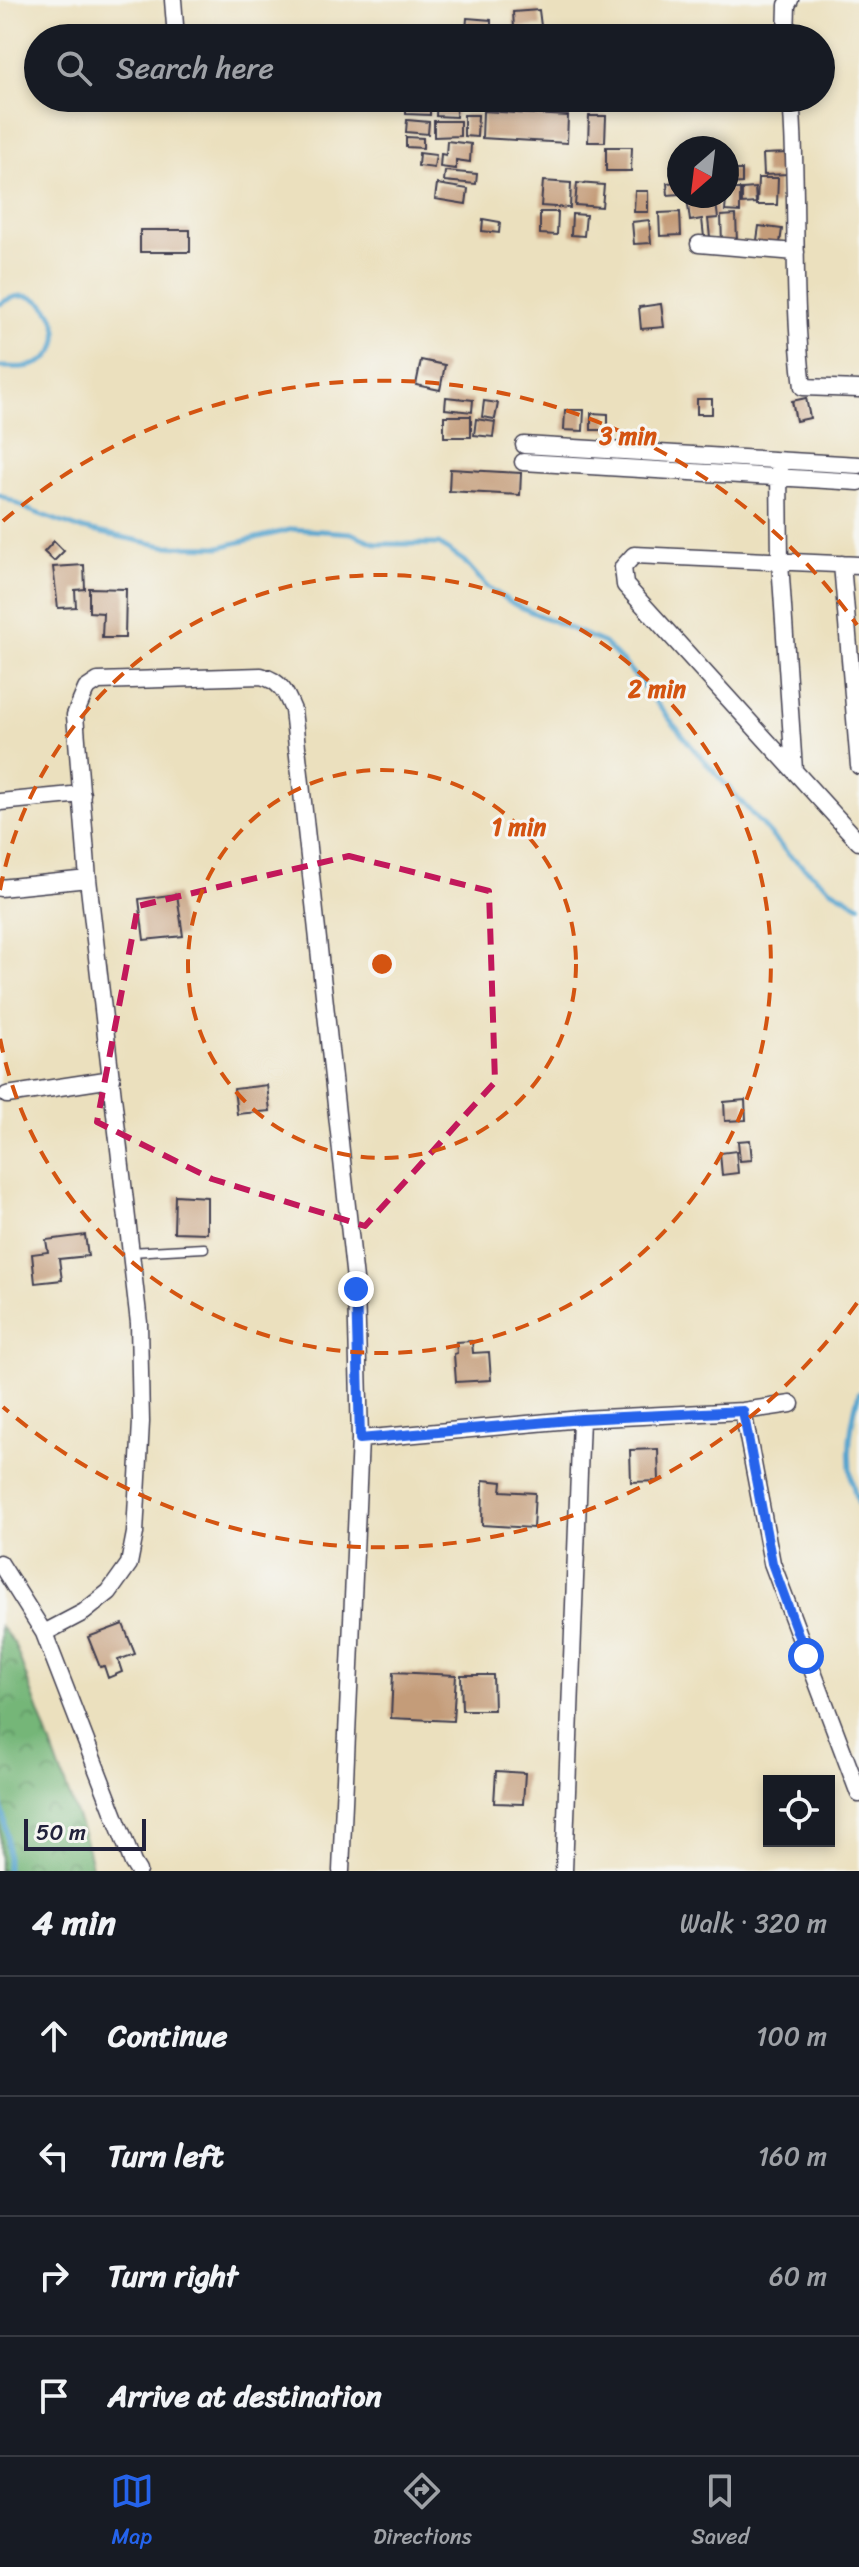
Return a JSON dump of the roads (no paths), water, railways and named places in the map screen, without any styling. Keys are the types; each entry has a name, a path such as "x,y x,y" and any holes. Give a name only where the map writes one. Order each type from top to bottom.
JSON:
{"street":[{"path":"173,0 175,24"},
{"path":"787,24 790,0"},
{"path":"792,112 797,340 803,387 859,389"},
{"path":"699,244 796,252"},
{"path":"523,454 779,469 859,482"},
{"path":"779,469 859,465"},
{"path":"779,469 780,562 794,770"},
{"path":"859,766 850,565 634,555 623,567 625,585 859,842"},
{"path":"44,1633 84,1612 109,1592 129,1564 135,1533 141,1422 139,1323 88,879 75,715 86,689 98,681 261,676 273,679 284,690 293,710 356,1289 360,1439 341,1871"},
{"path":"0,802 82,794"},
{"path":"0,888 88,879"},
{"path":"7,1095 112,1079"},
{"path":"360,1439 581,1419 743,1411 791,1404"},
{"path":"743,1411 772,1563 859,1794"},
{"path":"564,1871 581,1419"},
{"path":"0,1563 44,1633 138,1871"}],"lane":[{"path":"130,1252 204,1248"}],"waterway":[{"path":"0,304 16,297 30,297 42,303 51,313 57,339 53,351 38,364 0,367"},
{"path":"0,495 31,511 78,528 164,546 220,547 293,529 351,533 377,544 439,544 464,561 486,586 515,605 604,643 789,855 831,889 859,905"},
{"path":"859,1393 850,1449 851,1477 859,1504"},
{"path":"0,1795 7,1836 7,1871"}]}
